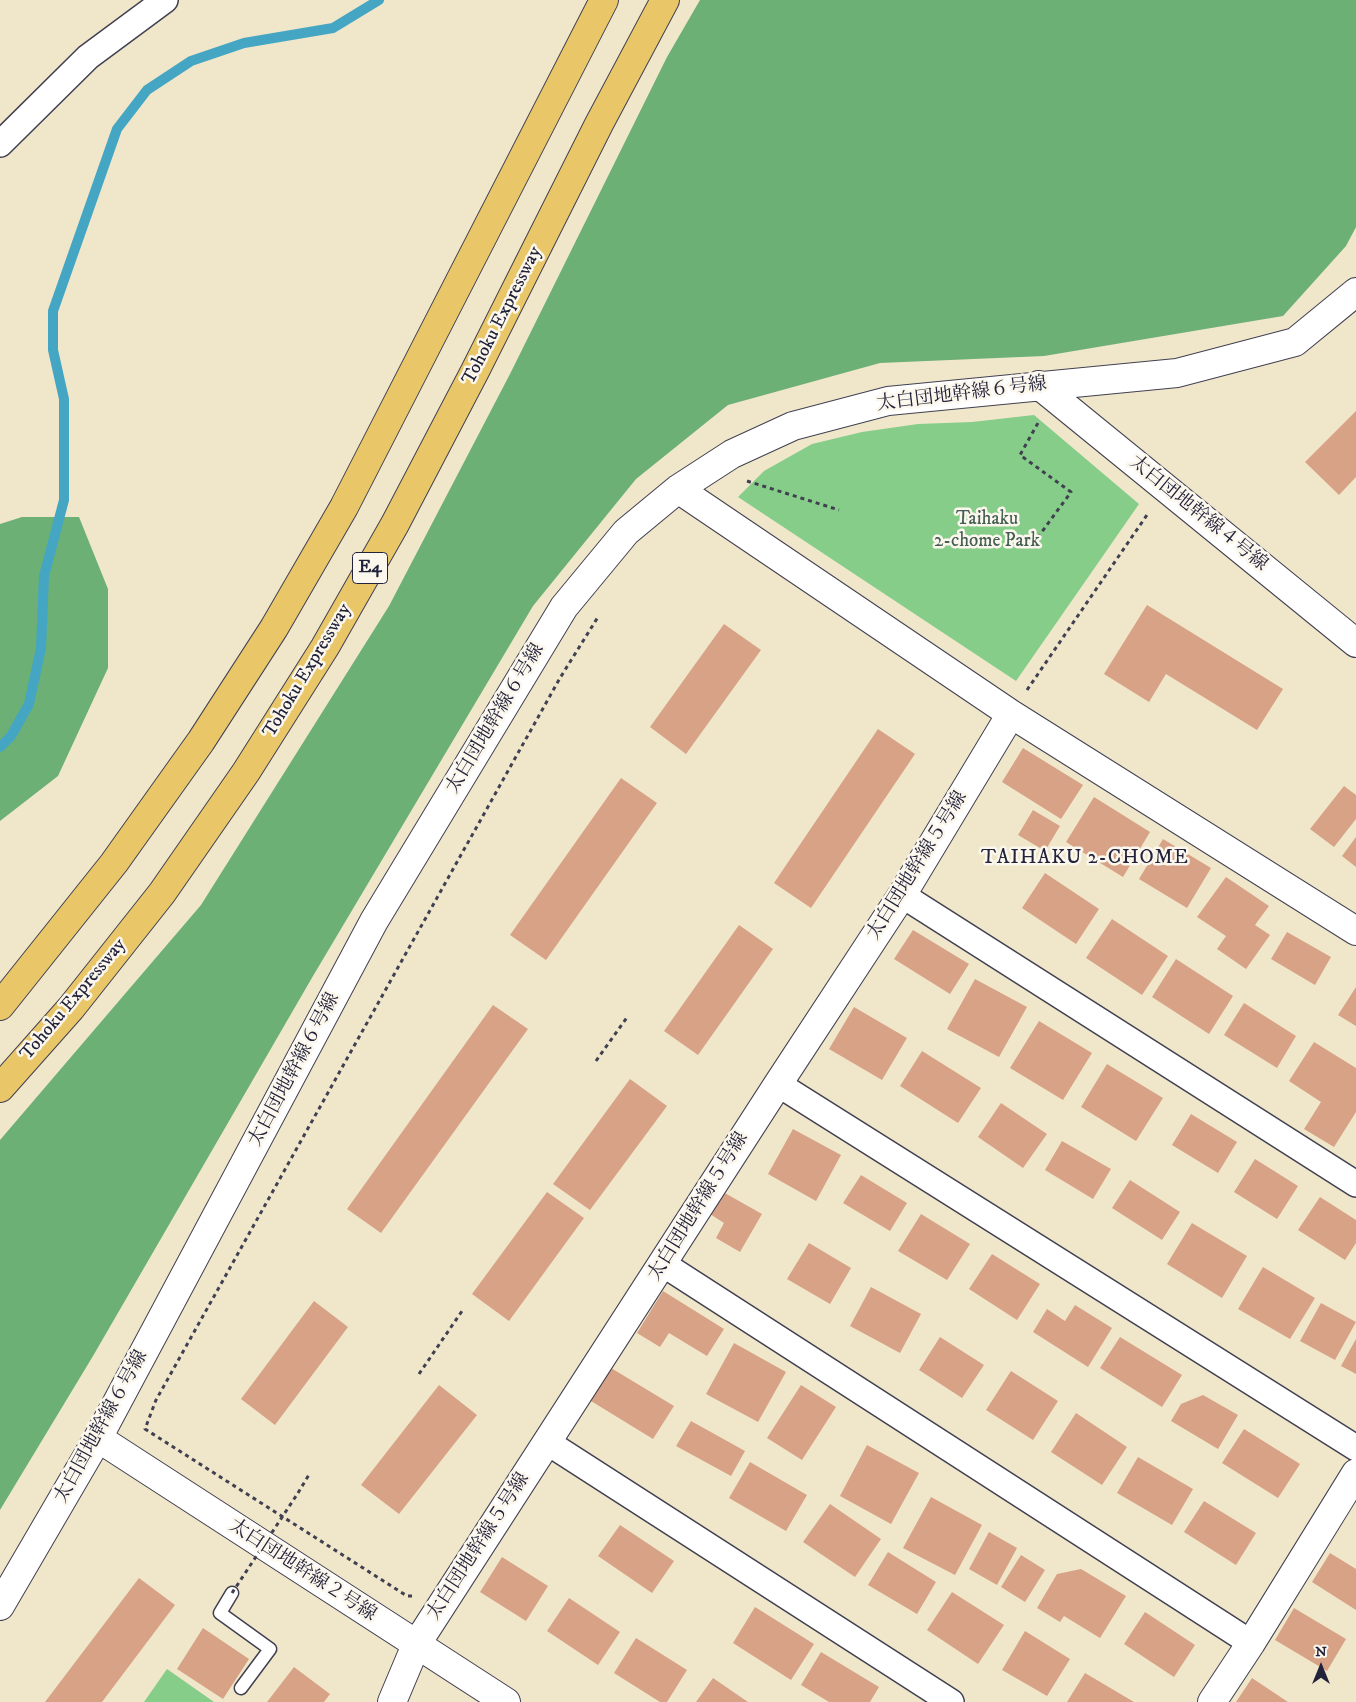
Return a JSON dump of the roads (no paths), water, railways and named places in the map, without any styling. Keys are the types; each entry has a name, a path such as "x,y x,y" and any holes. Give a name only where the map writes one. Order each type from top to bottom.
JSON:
{"highway":[{"path":"0,1006 114,863 201,742 274,628 353,490 604,0"},
{"name":"Tohoku Expressway","path":"0,1088 71,1008 162,893 246,772 325,647 395,524 599,124 665,0"}],"street":[{"path":"0,144 88,57 165,0"},
{"name":"太白団地幹線６号線","path":"0,1606 98,1438 374,921 564,607 626,532 678,489 732,454 792,426 888,401 1177,373 1294,342 1356,292"},
{"name":"太白団地幹線４号線","path":"1039,385 1356,643"},
{"path":"678,489 1011,714 1356,931"},
{"name":"太白団地幹線５号線","path":"392,1702 416,1645 778,1084 902,896 1011,714"},
{"path":"902,896 1356,1184"},
{"path":"778,1084 1356,1448"},
{"path":"663,1264 1251,1643"},
{"name":"太白団地幹線２号線","path":"98,1438 506,1702"},
{"path":"547,1442 951,1702"},
{"path":"1212,1702 1251,1643 1356,1473"}],"lane":[{"path":"232,1593 220,1613 270,1649 241,1688"}],"waterway":[{"path":"0,747 11,736 29,704 41,648 44,576 64,500 64,399 53,350 53,311 117,129 147,90 191,61 244,43 333,28 379,0"}],"district":[{"name":"TAIHAKU 2-CHOME","path":"1085,859"}],"park label":[{"name":"Taihaku 2-chome Park","path":"987,531"}]}
